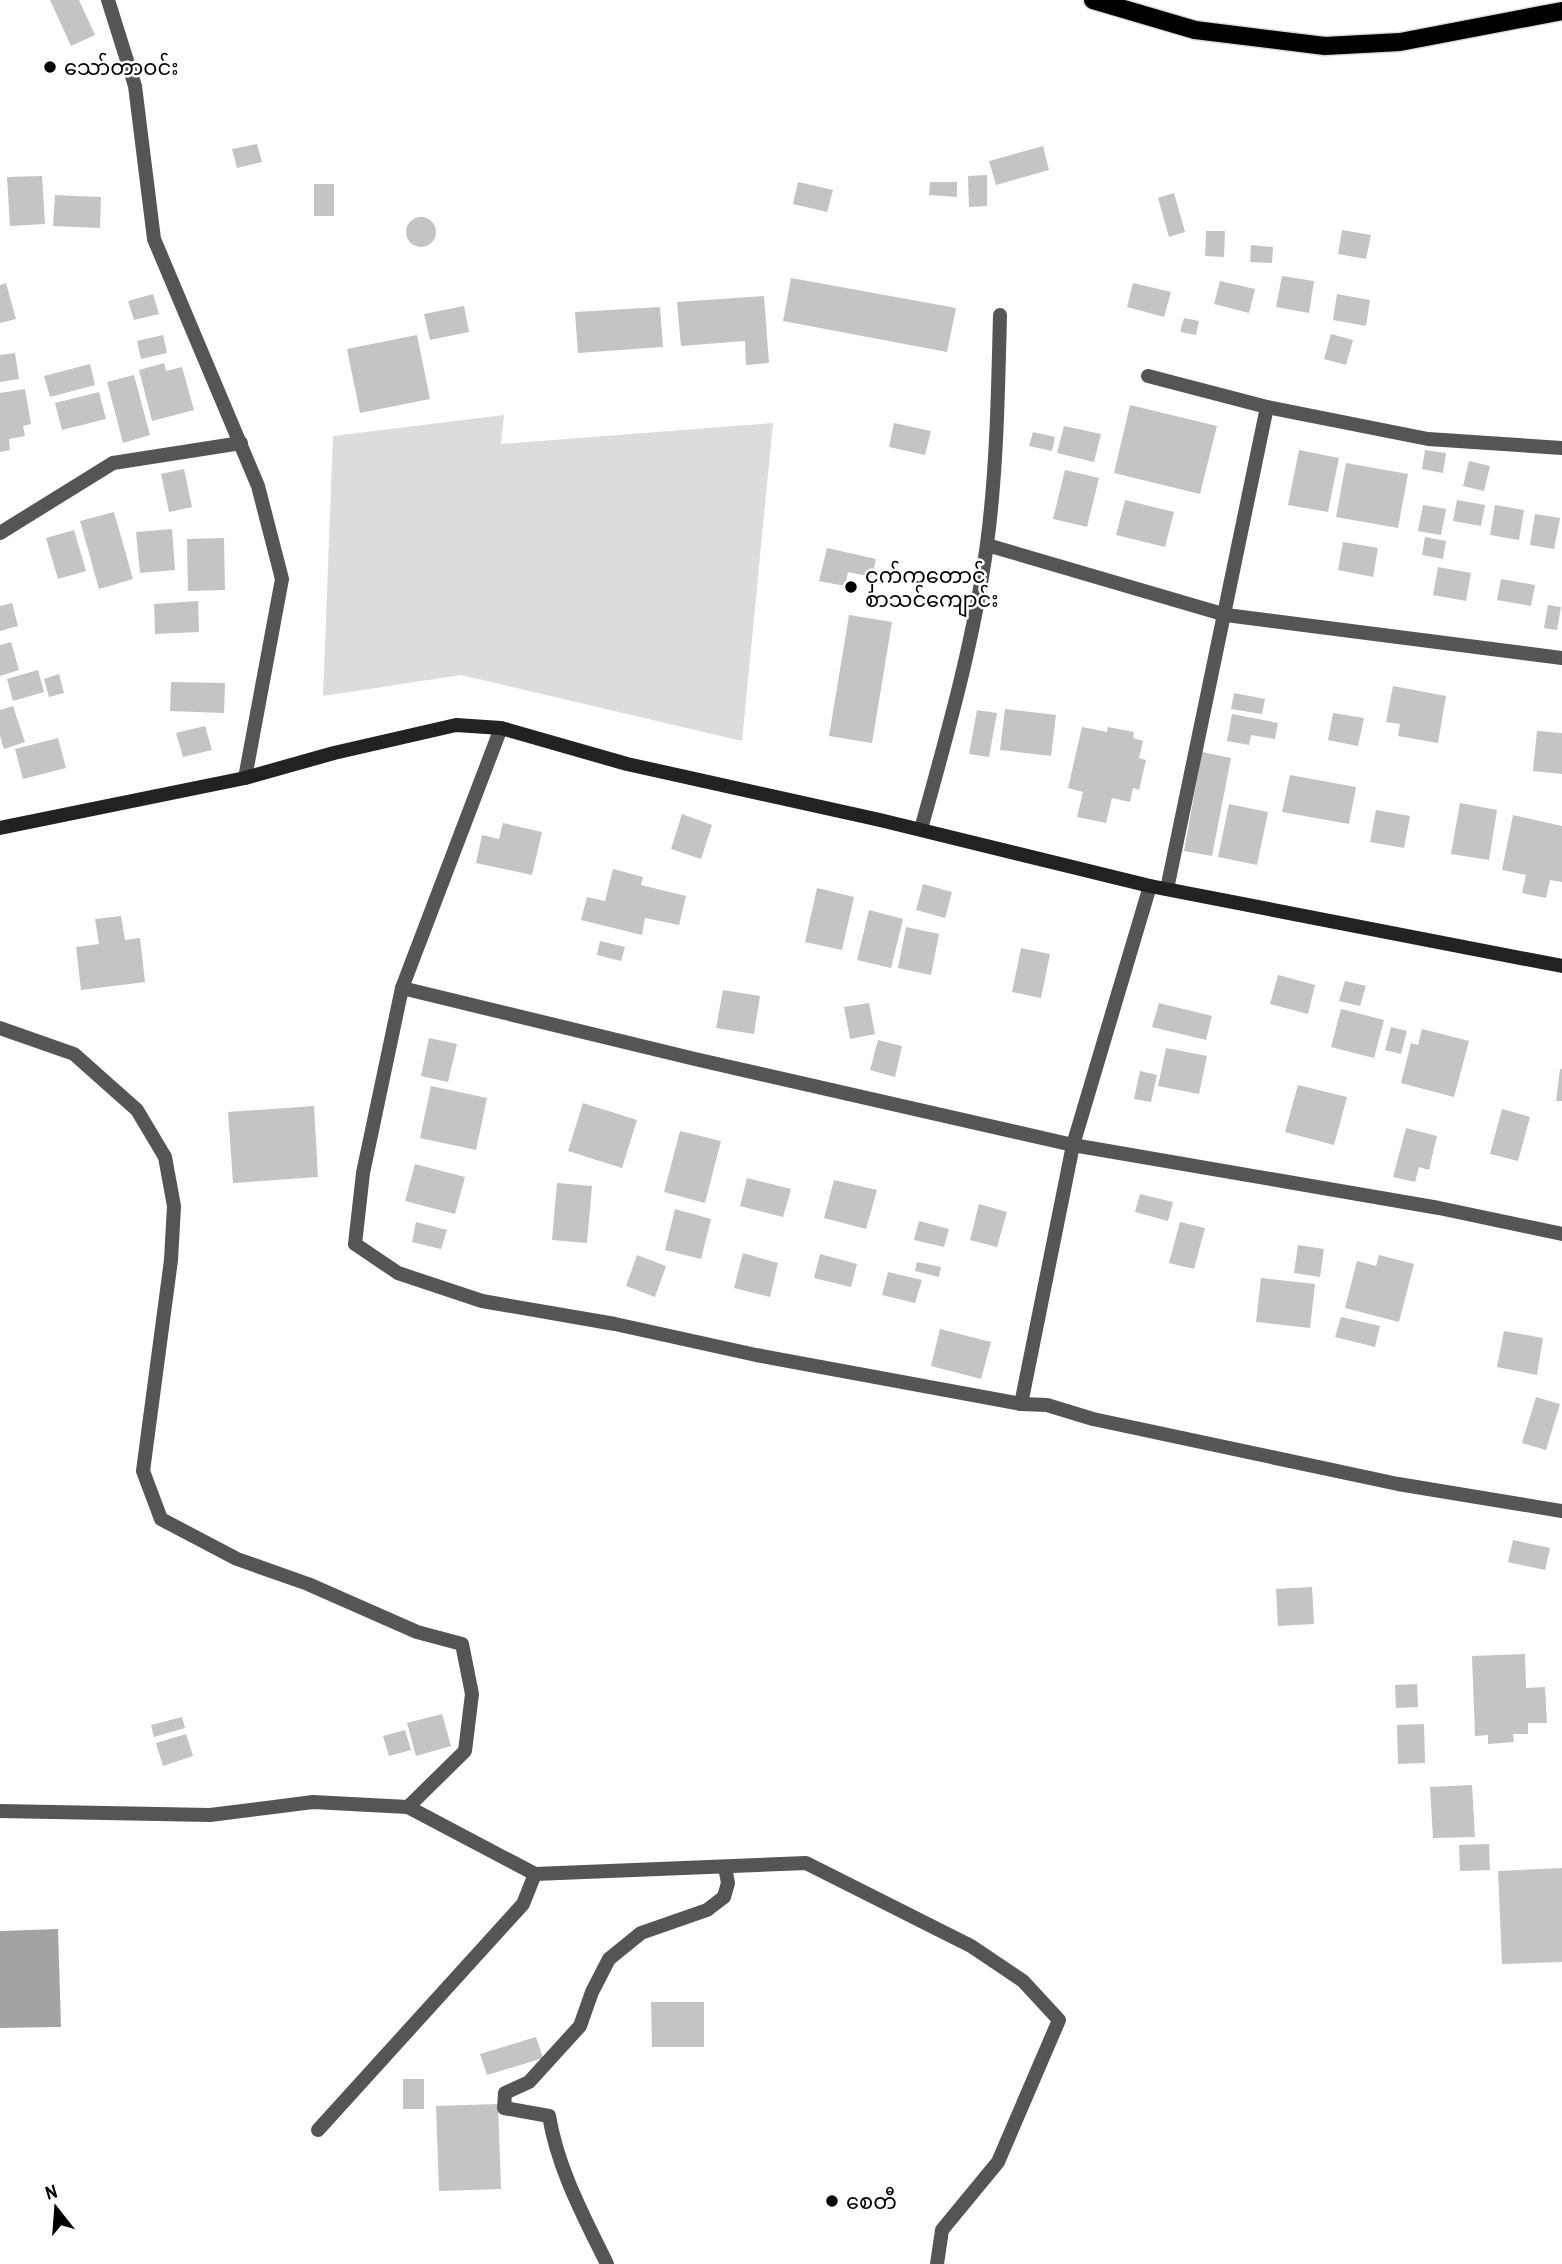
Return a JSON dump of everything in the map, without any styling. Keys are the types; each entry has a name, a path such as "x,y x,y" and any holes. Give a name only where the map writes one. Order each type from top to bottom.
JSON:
{"main road":[{"path":"1093,0 1195,30 1325,46 1400,42 1562,11"},
{"path":"0,828 245,778 334,753 456,725 501,727 627,764 921,829 1150,886 1562,966"}],"street":[{"path":"108,0 135,86 154,239 258,486 282,579 245,778"},
{"path":"921,829 958,697 987,545 996,448 1000,315"},
{"path":"1147,376 1267,407 1428,439 1562,448"},
{"path":"1167,889 1226,615 1267,407"},
{"path":"0,533 114,463 240,443"},
{"path":"987,545 1226,615 1562,658"},
{"path":"501,727 402,988 363,1173 355,1244 398,1273 482,1301 1021,1404 1046,1405 1093,1419 1398,1485 1562,1511"},
{"path":"1021,1404 1073,1145 1150,886"},
{"path":"402,988 1073,1145 1439,1208 1562,1234"},
{"path":"0,1028 74,1054 136,1110 165,1157 174,1206 171,1260 143,1472 161,1519 237,1559 308,1584 417,1632 462,1644 472,1695 465,1751 408,1807"},
{"path":"0,1811 211,1815 313,1802 408,1807 535,1874 725,1867 773,1862 806,1863 971,1946 1023,1981 1059,2020 998,2162 942,2230 937,2264"},
{"path":"607,2264 569,2187 553,2142 549,2116 504,2108 505,2093 529,2082 580,2026 592,1992 609,1959 641,1933 707,1910 724,1897 728,1883 725,1867"},
{"path":"318,2130 523,1905 535,1874"}],"shaded area":[{"path":"504,415 501,444 773,423 742,741 461,675 323,696 333,436"},
{"path":"58,1929 61,2027 0,2028 0,1931"}],"building":[{"path":"50,0 79,0 95,35 71,46"},
{"path":"257,144 262,162 237,168 232,149"},
{"path":"1043,146 1049,170 996,185 989,161"},
{"path":"987,175 987,206 969,207 968,176"},
{"path":"42,176 45,224 10,226 7,177"},
{"path":"798,182 833,190 827,212 793,204"},
{"path":"930,182 957,182 957,197 929,195"},
{"path":"314,184 334,184 334,216 314,216"},
{"path":"1174,193 1185,232 1169,237 1158,198"},
{"path":"55,195 101,197 100,228 53,226"},
{"path":"421,217 432,221 436,232 432,243 421,247 410,243 406,232 410,221"},
{"path":"1342,230 1371,235 1366,259 1338,254"},
{"path":"1206,231 1225,231 1224,257 1205,256"},
{"path":"1251,245 1273,247 1272,263 1250,262"},
{"path":"1282,276 1314,281 1309,313 1276,307"},
{"path":"791,278 956,308 947,352 783,321"},
{"path":"1220,281 1255,289 1249,313 1214,304"},
{"path":"6,283 16,319 0,323 0,285"},
{"path":"1133,283 1171,292 1164,317 1127,307"},
{"path":"153,294 159,314 134,320 128,301"},
{"path":"1337,294 1370,300 1366,326 1333,320"},
{"path":"764,296 769,363 746,365 745,341 681,346 677,302"},
{"path":"464,306 469,332 430,340 424,314"},
{"path":"660,307 663,347 578,353 575,312"},
{"path":"1184,318 1199,321 1196,335 1180,332"},
{"path":"1331,334 1353,340 1346,365 1324,359"},
{"path":"163,335 167,353 141,359 137,341"},
{"path":"417,335 430,399 360,413 347,349"},
{"path":"15,353 19,379 0,382 0,355"},
{"path":"164,363 166,371 182,367 194,410 152,421 139,370"},
{"path":"90,364 95,385 50,397 44,376"},
{"path":"134,375 150,435 123,443 107,382"},
{"path":"25,389 31,424 23,426 25,436 9,439 10,450 0,452 0,393"},
{"path":"99,392 106,419 62,430 55,403"},
{"path":"1130,405 1217,426 1200,494 1114,473"},
{"path":"894,423 931,431 925,455 889,447"},
{"path":"1064,426 1101,434 1094,462 1057,453"},
{"path":"1033,432 1055,437 1052,451 1029,446"},
{"path":"1299,450 1339,458 1328,512 1288,505"},
{"path":"1425,450 1446,453 1443,473 1422,469"},
{"path":"1469,461 1490,466 1484,491 1463,486"},
{"path":"1346,463 1408,474 1398,528 1336,517"},
{"path":"184,469 192,507 169,512 161,474"},
{"path":"1065,470 1099,478 1087,527 1053,519"},
{"path":"1125,500 1174,512 1165,547 1116,535"},
{"path":"1457,500 1485,505 1481,526 1453,521"},
{"path":"1423,505 1446,509 1441,535 1418,531"},
{"path":"1495,505 1524,510 1519,540 1490,535"},
{"path":"114,512 133,579 99,589 80,521"},
{"path":"1535,514 1560,518 1554,549 1530,545"},
{"path":"172,529 175,570 140,573 136,532"},
{"path":"74,530 86,571 58,579 46,538"},
{"path":"1425,537 1446,541 1443,559 1422,555"},
{"path":"224,538 225,590 188,591 187,539"},
{"path":"1343,542 1378,548 1373,577 1338,570"},
{"path":"827,548 876,559 872,577 848,572 845,586 819,581"},
{"path":"1438,567 1471,573 1466,601 1433,595"},
{"path":"1501,579 1535,585 1531,606 1497,600"},
{"path":"198,601 199,632 155,634 154,604"},
{"path":"12,603 18,626 0,631 0,606"},
{"path":"1548,605 1561,607 1557,630 1544,628"},
{"path":"849,615 892,622 872,743 829,736"},
{"path":"11,642 19,670 0,676 0,645"},
{"path":"38,670 44,692 13,701 7,679"},
{"path":"59,674 64,693 49,697 44,679"},
{"path":"171,682 225,683 224,713 170,711"},
{"path":"1393,686 1446,696 1438,743 1398,736 1400,724 1386,722"},
{"path":"1234,693 1265,699 1262,714 1231,709"},
{"path":"13,706 25,742 4,749 0,736 0,710"},
{"path":"1005,709 1056,715 1051,756 1000,750"},
{"path":"977,710 997,713 989,757 969,754"},
{"path":"1333,713 1364,718 1358,746 1328,740"},
{"path":"1232,714 1278,723 1275,739 1251,735 1249,745 1227,741"},
{"path":"205,726 212,750 183,757 176,733"},
{"path":"1082,727 1107,732 1108,727 1134,732 1133,738 1143,741 1139,758 1146,760 1139,790 1133,788 1130,802 1112,798 1106,823 1077,817 1083,792 1068,788"},
{"path":"1537,731 1562,733 1562,774 1533,771"},
{"path":"58,738 66,768 23,779 15,749"},
{"path":"1202,752 1231,758 1212,856 1184,851"},
{"path":"1290,775 1356,787 1349,824 1282,812"},
{"path":"1460,803 1497,810 1489,860 1451,854"},
{"path":"1229,804 1268,812 1257,865 1218,857"},
{"path":"1376,810 1410,816 1404,848 1370,842"},
{"path":"682,814 712,825 701,859 671,849"},
{"path":"1513,815 1562,826 1562,882 1550,880 1546,898 1522,893 1526,875 1502,870"},
{"path":"503,823 542,832 532,875 476,863 482,835 499,839"},
{"path":"613,869 643,877 641,885 686,896 679,925 645,918 642,935 581,920 587,897 605,901"},
{"path":"923,884 952,892 945,918 916,910"},
{"path":"817,888 854,897 842,950 805,942"},
{"path":"869,910 903,919 891,968 857,960"},
{"path":"121,916 125,940 140,938 145,982 81,990 76,947 99,944 95,919"},
{"path":"906,927 939,934 931,975 898,968"},
{"path":"600,941 625,947 621,961 597,955"},
{"path":"1021,948 1050,954 1041,998 1012,992"},
{"path":"1278,975 1315,985 1308,1014 1270,1004"},
{"path":"1345,981 1366,986 1360,1006 1339,1001"},
{"path":"723,990 760,996 754,1034 716,1028"},
{"path":"869,1003 875,1034 850,1039 844,1007"},
{"path":"1159,1003 1212,1016 1206,1040 1152,1027"},
{"path":"1341,1009 1384,1020 1374,1058 1331,1047"},
{"path":"1391,1027 1407,1031 1401,1054 1385,1050"},
{"path":"1422,1029 1469,1041 1454,1097 1401,1083 1411,1043 1418,1045"},
{"path":"429,1038 457,1044 448,1082 421,1076"},
{"path":"878,1040 902,1046 895,1077 870,1070"},
{"path":"1166,1048 1207,1056 1199,1094 1158,1086"},
{"path":"1560,1069 1562,1101 1556,1101"},
{"path":"1140,1071 1157,1075 1151,1102 1134,1099"},
{"path":"1298,1085 1347,1097 1334,1145 1285,1132"},
{"path":"431,1086 487,1098 476,1150 420,1138"},
{"path":"583,1103 637,1120 622,1168 568,1151"},
{"path":"314,1106 318,1177 233,1183 228,1112"},
{"path":"1502,1109 1530,1117 1518,1161 1490,1154"},
{"path":"1406,1128 1437,1136 1429,1170 1419,1167 1415,1182 1393,1177"},
{"path":"680,1131 721,1141 705,1203 664,1192"},
{"path":"415,1164 465,1177 455,1214 405,1201"},
{"path":"747,1178 791,1189 783,1217 740,1206"},
{"path":"834,1180 877,1190 866,1229 824,1218"},
{"path":"557,1183 592,1186 587,1243 552,1240"},
{"path":"1140,1194 1173,1202 1168,1221 1135,1212"},
{"path":"979,1204 1007,1212 997,1247 970,1240"},
{"path":"675,1209 711,1219 701,1259 665,1250"},
{"path":"919,1221 949,1229 944,1247 914,1240"},
{"path":"416,1222 447,1230 441,1249 412,1242"},
{"path":"1180,1222 1205,1228 1194,1269 1169,1263"},
{"path":"1298,1245 1324,1249 1320,1277 1294,1273"},
{"path":"743,1253 778,1263 770,1297 734,1288"},
{"path":"820,1254 857,1264 851,1287 814,1278"},
{"path":"637,1255 666,1266 655,1297 626,1286"},
{"path":"1379,1255 1414,1264 1399,1322 1345,1308 1357,1261 1376,1266"},
{"path":"917,1262 941,1267 939,1277 915,1271"},
{"path":"888,1272 922,1280 915,1303 882,1295"},
{"path":"1261,1278 1315,1284 1310,1328 1256,1322"},
{"path":"1341,1317 1380,1326 1375,1347 1335,1337"},
{"path":"940,1329 991,1342 981,1379 931,1366"},
{"path":"1504,1331 1543,1338 1537,1375 1497,1367"},
{"path":"1536,1397 1560,1404 1546,1450 1522,1443"},
{"path":"1513,1540 1550,1548 1545,1570 1508,1562"},
{"path":"1312,1587 1314,1624 1278,1626 1276,1589"},
{"path":"1525,1654 1526,1688 1545,1687 1547,1723 1528,1723 1528,1734 1513,1734 1514,1742 1488,1744 1488,1735 1475,1736 1472,1656"},
{"path":"1417,1684 1418,1707 1396,1708 1395,1685"},
{"path":"442,1714 451,1746 416,1756 407,1723"},
{"path":"182,1717 185,1728 154,1737 151,1725"},
{"path":"1424,1724 1425,1763 1398,1764 1397,1725"},
{"path":"405,1730 411,1750 389,1756 383,1736"},
{"path":"186,1734 193,1756 163,1766 156,1743"},
{"path":"1472,1785 1475,1837 1433,1838 1430,1787"},
{"path":"1489,1844 1490,1870 1460,1871 1459,1845"},
{"path":"1562,1868 1562,1962 1502,1964 1498,1871"},
{"path":"651,2002 704,2002 704,2047 652,2047"},
{"path":"536,2037 543,2058 487,2075 480,2054"},
{"path":"403,2079 424,2079 424,2109 403,2109"},
{"path":"498,2104 501,2189 439,2191 436,2106"}],"place":[{"name":"သော်တာဝင်း","path":"50,67"},
{"name":"ငှက်ကတောင် စာသင်ကျောင်း","path":"851,587"},
{"name":"စေတီ","path":"832,2201"}]}
